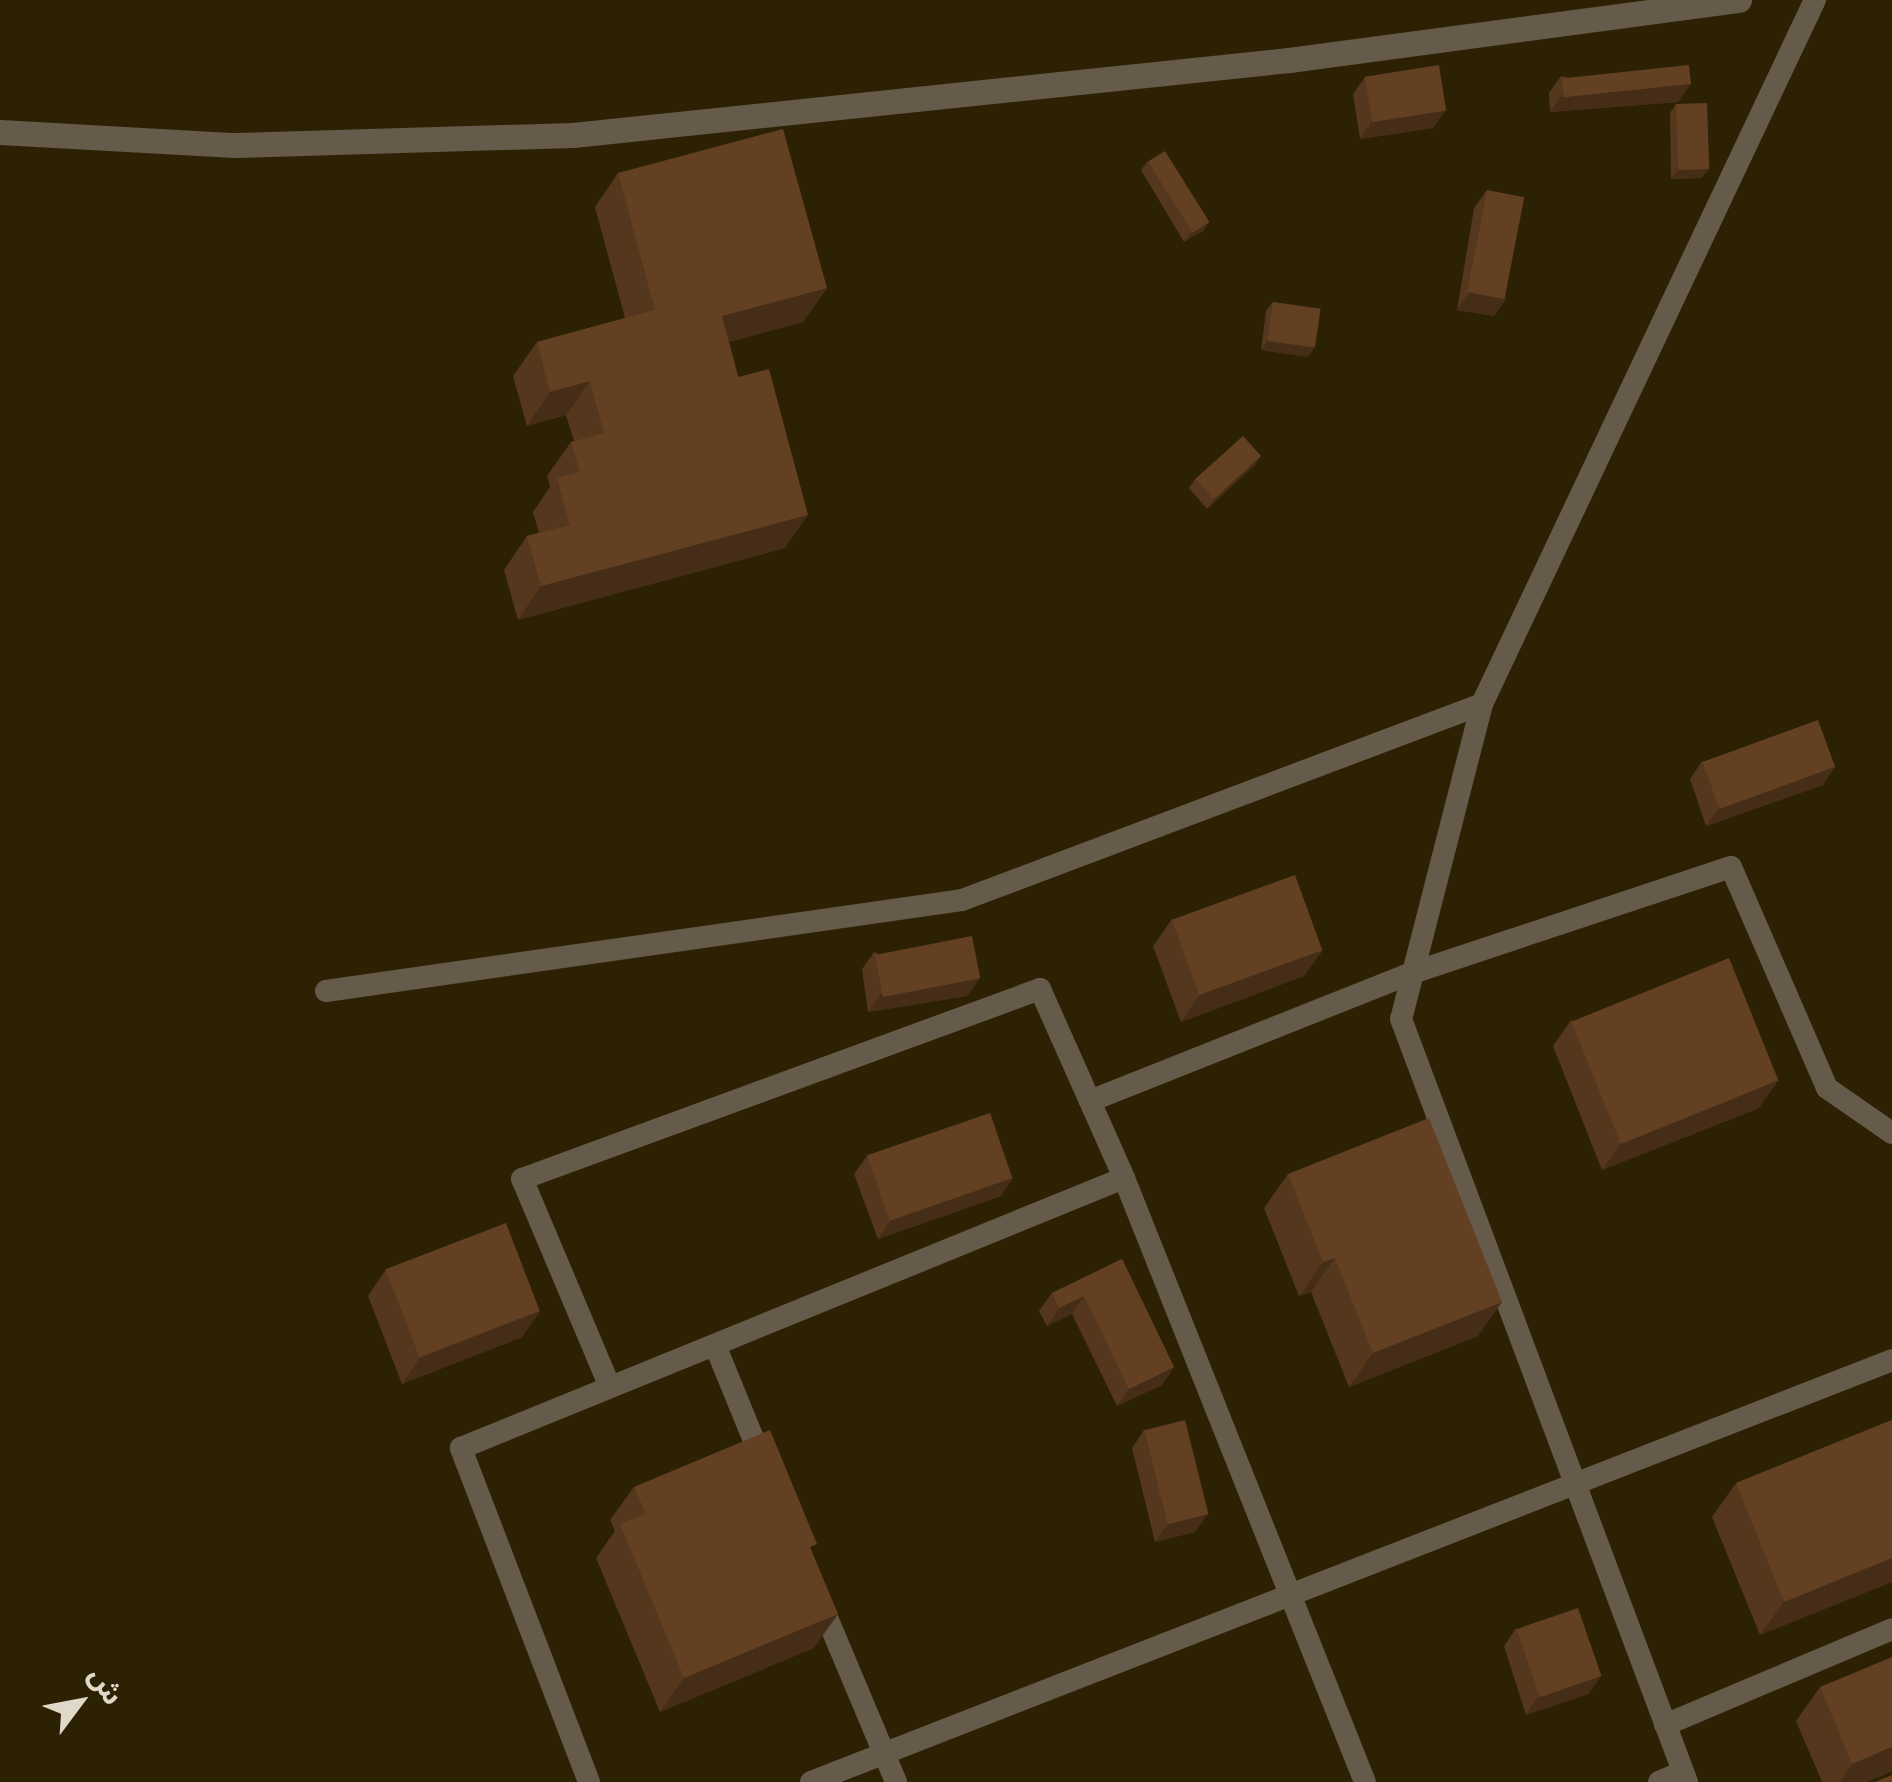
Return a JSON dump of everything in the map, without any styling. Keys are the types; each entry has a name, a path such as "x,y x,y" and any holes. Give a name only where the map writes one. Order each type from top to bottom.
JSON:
{"street":[{"path":"0,132 234,146 573,136 1289,60 1739,0"}],"lane":[{"path":"1659,1782 1685,1777 1400,1020 1482,704 1814,0"},
{"path":"326,990 962,900 1482,704"},
{"path":"1090,1101 1412,973 1731,867 1827,1088 1892,1133"},
{"path":"610,1387 522,1179 1040,989 1124,1178 1294,1592 1365,1782"},
{"path":"589,1782 461,1448 1124,1178"},
{"path":"714,1345 773,1487"},
{"path":"811,1782 1574,1480 1892,1360"},
{"path":"810,1576 896,1782"},
{"path":"1665,1724 1892,1629"}],"building":[{"path":"1439,65 1446,110 1372,122 1365,77"},
{"path":"1689,65 1691,84 1564,97 1562,78"},
{"path":"1707,103 1709,169 1678,170 1676,104"},
{"path":"783,129 827,288 722,316 738,377 769,369 808,515 541,586 527,536 570,525 557,478 580,472 571,442 604,433 590,381 550,392 537,342 655,310 618,173"},
{"path":"1165,151 1210,222 1193,233 1148,162"},
{"path":"1487,190 1524,197 1504,299 1467,292"},
{"path":"1273,302 1321,309 1315,347 1268,341"},
{"path":"1243,436 1261,456 1214,499 1195,479"},
{"path":"1818,720 1835,767 1720,809 1702,762"},
{"path":"1295,875 1322,950 1199,995 1172,920"},
{"path":"972,936 980,978 883,997 875,955"},
{"path":"1729,958 1778,1080 1621,1144 1571,1022"},
{"path":"990,1113 1012,1178 890,1221 867,1155"},
{"path":"1429,1118 1502,1302 1373,1353 1335,1258 1323,1262 1288,1174"},
{"path":"506,1223 540,1311 419,1357 386,1269"},
{"path":"1122,1259 1174,1367 1129,1389 1084,1296 1059,1308 1052,1293"},
{"path":"1185,1420 1208,1514 1168,1524 1144,1430"},
{"path":"1892,1420 1892,1558 1784,1602 1736,1483"},
{"path":"770,1430 817,1544 810,1547 838,1614 684,1678 620,1524 646,1514 634,1487"},
{"path":"1578,1608 1601,1676 1540,1697 1517,1629"},
{"path":"1892,1657 1892,1747 1852,1764 1820,1687"}]}
